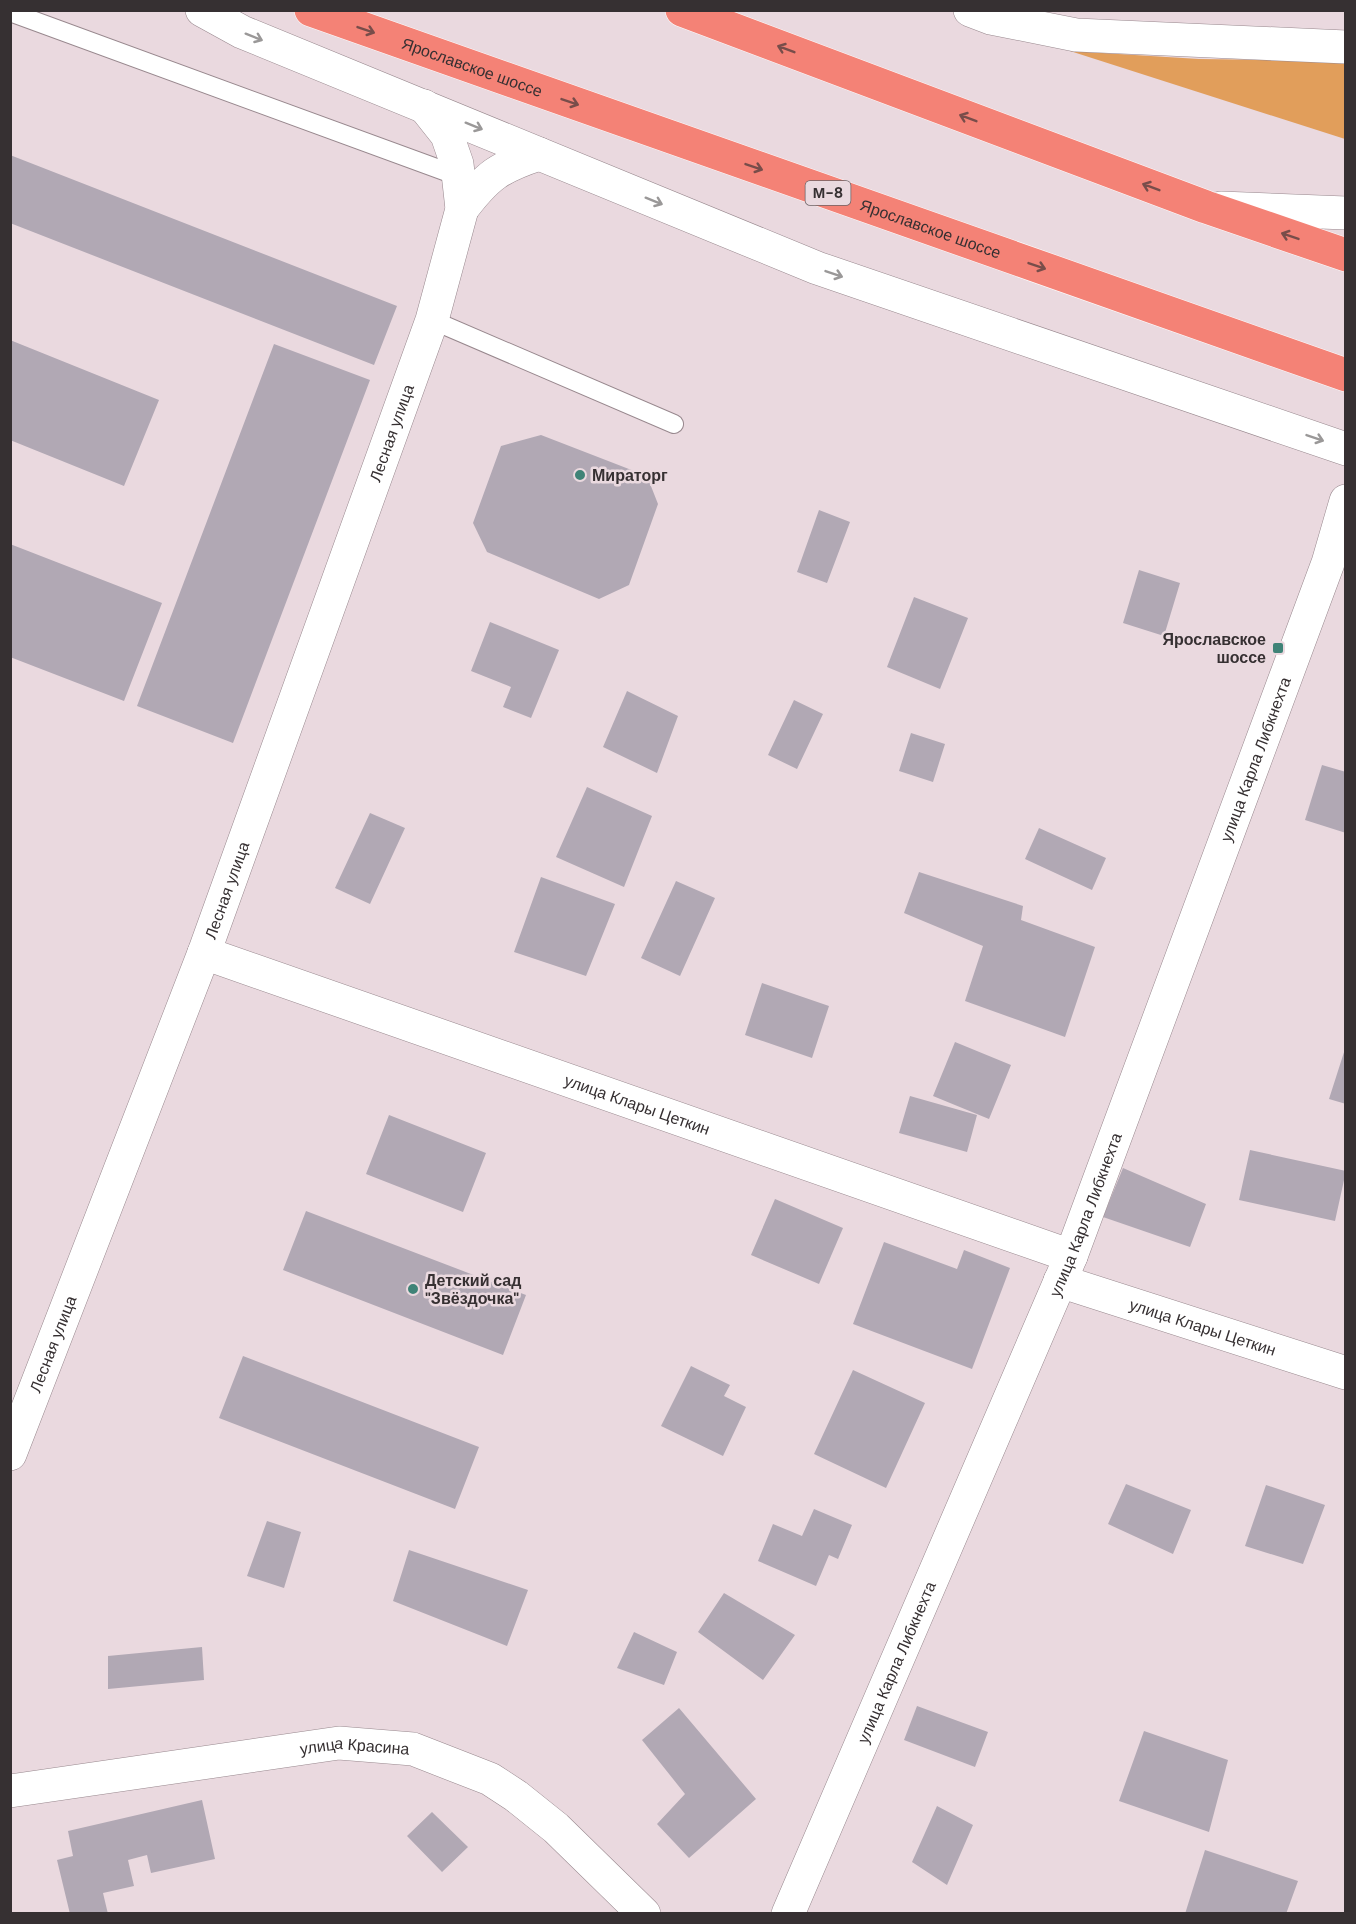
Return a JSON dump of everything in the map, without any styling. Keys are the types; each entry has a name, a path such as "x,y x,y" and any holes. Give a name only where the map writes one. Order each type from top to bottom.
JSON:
{"highway":[{"name":"Ярославское шоссе","path":"311,10 1346,375"},
{"path":"682,10 1206,207 1346,255"}],"street":[{"path":"202,10 242,32 817,268 1346,449"},
{"path":"970,10 991,18 1081,23 1346,47"},
{"path":"424,106 447,135 457,164 462,209"},
{"path":"462,209 483,181 509,164 539,154"},
{"path":"1206,207 1346,213"},
{"name":"Лесная улица","path":"10,1454 204,953 432,320 462,209"},
{"name":"улица Карла Либкнехта","path":"788,1914 1066,1268 1320,586 1340,541 1346,501"},
{"name":"улица Клары Цеткин","path":"204,953 1066,1268 1346,1373"},
{"name":"улица Красина","path":"10,1791 339,1743 413,1749 490,1779 516,1796 556,1828 644,1914"}],"lane":[{"path":"10,12 458,176"},
{"path":"432,320 674,424"}],"shaded area":[{"path":"1070,51 1199,59 1345,61 1345,139"}],"building":[{"path":"10,155 397,306 374,365 10,223"},
{"path":"10,340 159,400 124,486 10,440"},
{"path":"274,344 370,380 233,743 137,706"},
{"path":"541,435 647,476 658,504 629,585 599,599 487,552 473,523 501,446"},
{"path":"819,510 850,522 827,583 797,572"},
{"path":"10,544 162,603 124,701 10,657"},
{"path":"1139,570 1180,583 1164,636 1123,623"},
{"path":"914,597 968,618 940,689 887,667"},
{"path":"490,622 559,650 531,718 503,707 511,687 471,671"},
{"path":"627,691 678,716 657,773 603,747"},
{"path":"794,700 823,714 797,769 768,755"},
{"path":"911,733 945,744 933,782 899,771"},
{"path":"1322,765 1346,772 1346,833 1305,820"},
{"path":"587,787 652,816 624,887 556,857"},
{"path":"370,813 405,828 370,904 335,888"},
{"path":"1039,828 1106,858 1092,890 1025,859"},
{"path":"919,872 1023,906 1021,920 1095,947 1065,1037 965,1001 983,946 904,913"},
{"path":"541,877 615,904 586,976 514,952"},
{"path":"676,881 715,898 680,976 641,958"},
{"path":"762,983 829,1006 812,1058 745,1035"},
{"path":"955,1042 1011,1065 989,1119 933,1096"},
{"path":"1346,1049 1346,1104 1329,1099"},
{"path":"910,1096 977,1115 967,1152 899,1133"},
{"path":"389,1115 486,1153 463,1212 366,1174"},
{"path":"1250,1150 1346,1171 1335,1221 1239,1200"},
{"path":"1123,1168 1206,1204 1190,1247 1103,1217"},
{"path":"775,1199 843,1228 819,1284 751,1255"},
{"path":"306,1211 526,1295 503,1355 283,1270"},
{"path":"884,1242 957,1269 964,1250 1010,1268 972,1369 853,1324"},
{"path":"243,1356 479,1447 455,1509 219,1418"},
{"path":"691,1366 730,1385 724,1396 746,1407 723,1456 661,1426"},
{"path":"853,1370 925,1403 886,1488 814,1454"},
{"path":"1126,1484 1191,1510 1173,1554 1108,1524"},
{"path":"1266,1485 1325,1505 1303,1564 1245,1546"},
{"path":"814,1509 852,1525 838,1559 829,1555 816,1586 758,1561 773,1524 802,1536"},
{"path":"267,1521 301,1532 284,1588 247,1576"},
{"path":"409,1550 528,1590 507,1646 393,1601"},
{"path":"724,1593 795,1635 763,1680 698,1632"},
{"path":"634,1632 677,1652 664,1685 617,1668"},
{"path":"202,1647 204,1680 108,1689 108,1656"},
{"path":"917,1706 988,1732 975,1767 904,1740"},
{"path":"679,1708 756,1799 689,1858 657,1824 685,1794 642,1740"},
{"path":"1144,1731 1228,1760 1209,1832 1119,1801"},
{"path":"202,1800 215,1859 151,1873 147,1855 128,1860 134,1886 103,1893 108,1914 70,1914 57,1860 73,1856 68,1831"},
{"path":"937,1806 973,1825 947,1885 912,1862"},
{"path":"432,1812 468,1847 442,1872 407,1836"},
{"path":"1205,1850 1298,1881 1286,1914 1185,1914"}],"place":[{"name":"Мираторг","path":"580,475"},
{"name":"Ярославское шоссе","path":"1278,648"},
{"name":"Детский сад \"Звёздочка\"","path":"413,1289"}]}
